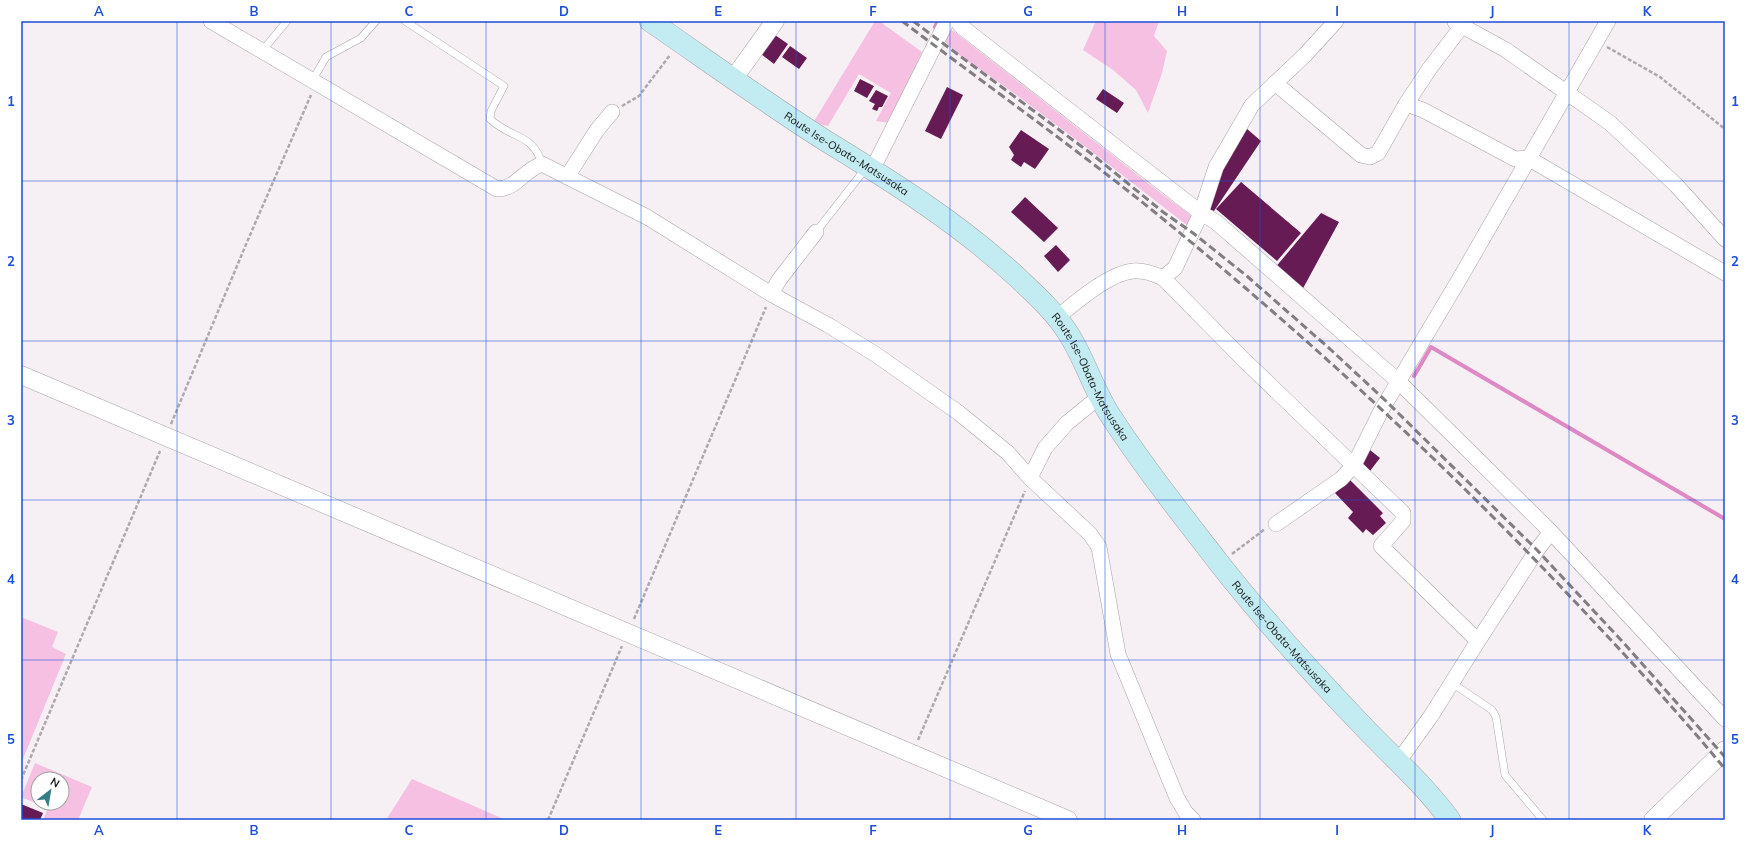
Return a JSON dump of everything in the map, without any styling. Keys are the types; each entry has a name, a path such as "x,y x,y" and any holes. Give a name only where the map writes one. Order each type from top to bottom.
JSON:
{"main road":[{"name":"Route Ise-Obata-Matsusaka","path":"650,21 814,133 870,167 970,238 1016,276 1057,318 1069,334 1078,350 1099,397 1130,444 1220,563 1292,650 1430,795 1450,820"}],"street":[{"path":"211,21 497,189 506,189 535,167 542,164 647,218 771,294 828,325 875,354 953,409 1008,453 1030,478 1090,534 1099,547 1118,654 1177,798 1186,813 1193,820"},
{"path":"734,78 775,21"},
{"path":"870,167 947,21"},
{"path":"958,21 962,27 1041,89 1201,213 1216,222 1398,381 1551,532 1725,719"},
{"path":"1163,278 1176,268 1201,213 1216,166 1252,105 1304,55 1336,21"},
{"path":"1276,524 1341,479 1354,465 1398,381 1460,278 1608,21"},
{"path":"1275,83 1361,155 1370,157 1378,153 1406,104 1458,24 1506,50 1610,123 1676,185 1725,240"},
{"path":"1406,104 1422,110 1515,159 1528,158 1725,273"},
{"path":"568,177 597,130 612,112"},
{"path":"771,294 779,280 816,232"},
{"path":"1057,318 1080,298 1121,274 1133,271 1151,273 1163,278 1244,360 1403,513 1403,521 1381,546 1478,641"},
{"path":"21,376 1068,820"},
{"path":"1030,478 1045,448 1062,428 1099,397"},
{"path":"1398,762 1431,716 1537,550 1551,532"},
{"path":"1653,820 1725,750"}],"lane":[{"path":"262,51 287,21"},
{"path":"314,82 326,57 361,38 376,21"},
{"path":"405,21 504,86 491,111 490,119 496,125 536,147 542,164"},
{"path":"816,232 870,167"},
{"path":"1452,683 1492,710 1496,717 1506,775 1543,820"}],"path":[{"path":"1596,41 1660,77 1725,129"},
{"path":"612,112 639,96 680,42"},
{"path":"21,780 166,438 314,82"},
{"path":"548,820 771,294"},
{"path":"912,753 1030,478"},
{"path":"1220,563 1271,525 1276,524"}],"shaded area":[{"path":"875,21 879,21 922,52 889,123 876,121 891,93 859,74 828,126 813,123"},
{"path":"1096,21 1159,21 1154,36 1167,51 1162,73 1148,113 1136,90 1113,70 1083,50"},
{"path":"949,30 952,30 1192,216 1188,226 1040,113 957,53 946,43 944,38"},
{"path":"21,617 58,632 52,647 66,654 21,764"},
{"path":"35,763 54,771 32,771"},
{"path":"30,775 30,801 21,797"},
{"path":"70,778 92,787 78,820 43,820 47,811 70,811"},
{"path":"412,779 506,820 386,820"}],"building":[{"path":"775,35 788,44 774,64 761,54"},
{"path":"790,46 807,58 799,69 782,57"},
{"path":"860,79 874,86 867,98 854,91"},
{"path":"947,87 963,95 941,139 925,131"},
{"path":"1103,89 1124,103 1117,113 1096,99"},
{"path":"876,90 888,96 882,107 879,107 877,111 872,109 875,104 869,101"},
{"path":"1246,128 1261,141 1214,211 1209,209 1222,168"},
{"path":"1021,130 1049,149 1035,169 1024,162 1021,167 1011,160 1014,155 1009,147"},
{"path":"1241,182 1301,233 1277,261 1216,209"},
{"path":"1025,197 1058,228 1044,242 1011,212"},
{"path":"1321,213 1339,222 1301,292 1274,269"},
{"path":"1056,245 1070,260 1058,272 1044,256"},
{"path":"1370,450 1380,458 1370,471 1360,462"},
{"path":"1349,479 1383,513 1380,516 1386,523 1373,535 1366,529 1363,533 1348,518 1353,512 1335,493"},
{"path":"21,804 30,808 30,811 38,811 43,813 40,820 25,820 21,818"}],"waterway":[{"path":"935,27 938,21"},
{"path":"1414,376 1431,347 1725,519"}],"railway":[{"path":"902,21 1059,138 1152,210 1264,304 1372,401 1529,553 1654,686 1725,769"},
{"path":"913,21 1093,155 1163,212 1193,233 1248,277 1330,349 1386,401 1537,550 1621,640 1725,757"}]}
